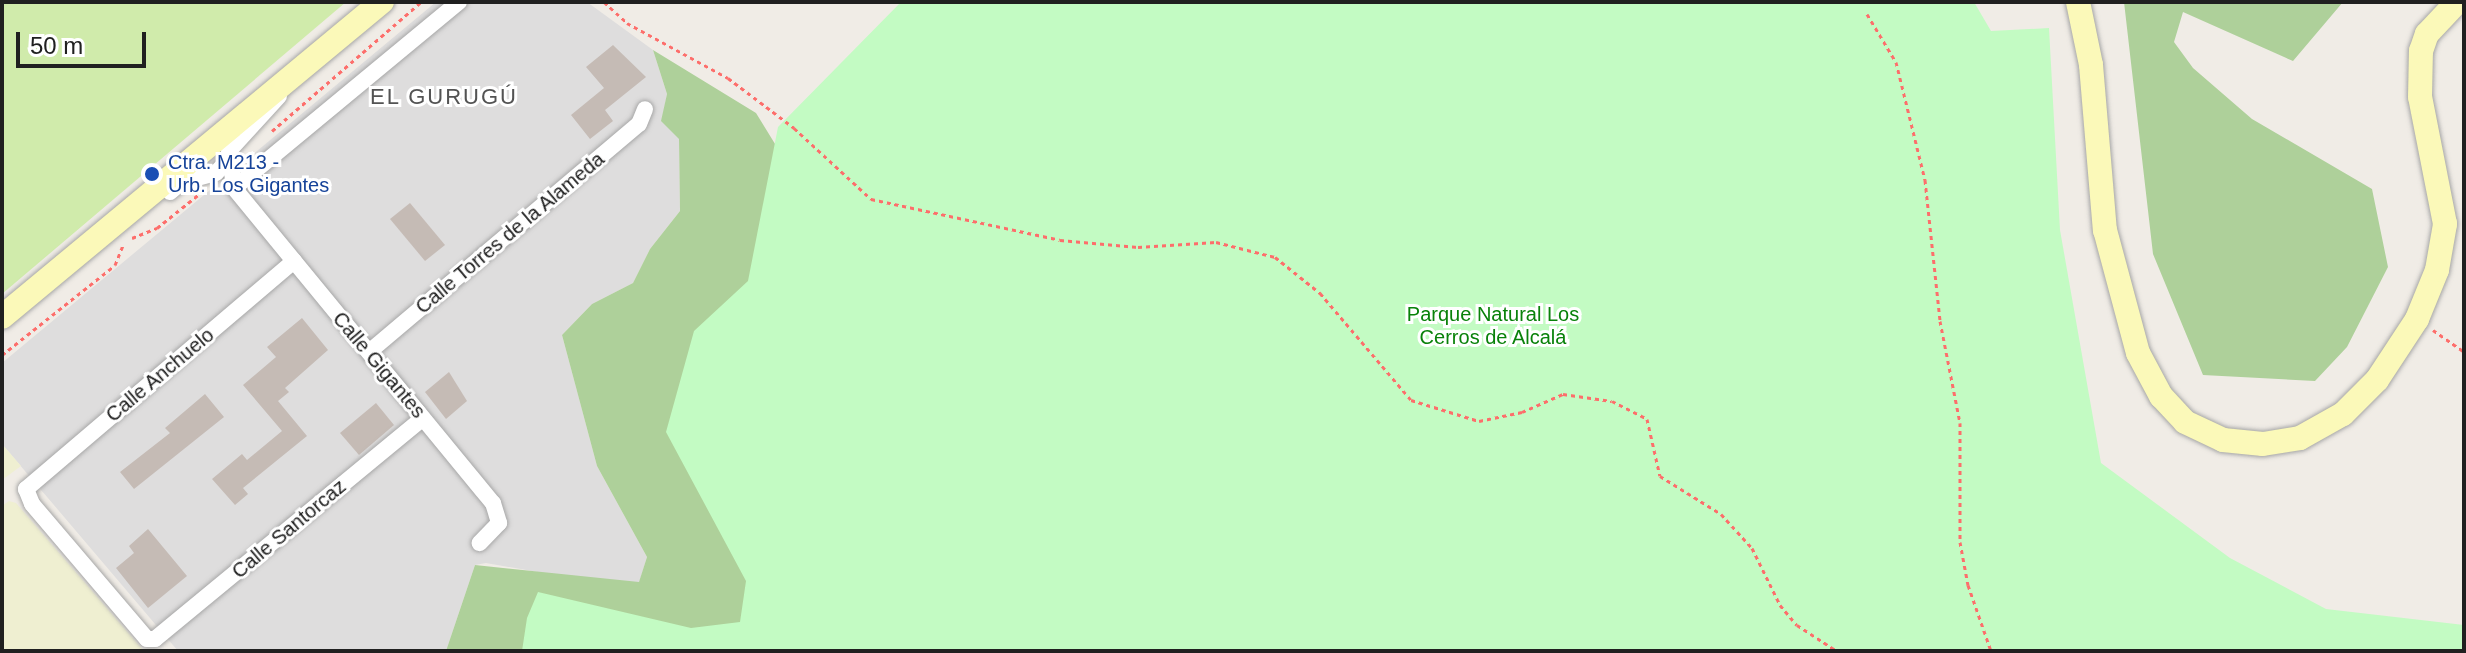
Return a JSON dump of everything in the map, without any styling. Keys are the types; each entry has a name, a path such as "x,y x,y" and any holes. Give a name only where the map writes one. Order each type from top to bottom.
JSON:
{"main road":[{"path":"2,317 123,216 197,175 283,84 382,2"},
{"path":"2078,2 2091,65 2105,230 2138,353 2161,396 2185,422 2223,440 2263,444 2300,438 2343,414 2377,380 2417,319 2437,270 2445,224 2420,97 2421,51 2427,34 2457,2"},
{"path":"123,216 127,203 219,123 283,84"}],"street":[{"path":"197,175 234,188 459,2"},
{"name":"Calle Torres de la Alameda","path":"369,352 639,124 645,109"},
{"name":"Calle Gigantes","path":"221,151 234,188 499,514 492,534 480,543"},
{"name":"Calle Anchuelo","path":"155,639 147,639 32,504 26,489 294,261"},
{"name":"Calle Santorcaz","path":"155,639 423,418"}],"path":[{"path":"266,136 421,2"},
{"path":"604,2 638,30 728,78 794,128 871,199 1060,240 1138,247 1216,242 1275,257 1320,293 1411,400 1479,421 1522,412 1563,394 1612,401 1647,419 1660,476 1721,514 1752,548 1780,605 1797,625 1837,651"},
{"path":"1867,14 1896,62 1925,180 1940,321 1960,423 1960,542 1968,585 1991,651"},
{"path":"2,355 115,265 123,243 157,228 197,175"},
{"path":"2417,319 2464,352"}],"shaded area":[{"path":"436,2 587,2 653,50 667,94 662,121 679,138 680,211 650,249 633,283 592,304 562,335 597,466 647,557 639,583 577,579 486,563 475,565 446,651 178,651 2,444 2,363"}],"green space":[{"path":"2,2 346,2 2,294"},
{"name":"Parque Natural Los Cerros de Alcalá","path":"901,2 1974,2 1991,31 2049,28 2060,230 2101,463 2230,558 2326,609 2464,625 2464,651 522,651 527,618 538,592 691,628 740,622 746,581 666,432 694,331 748,281 778,127"},
{"path":"2124,2 2343,2 2293,61 2183,12 2174,42 2193,68 2252,119 2372,189 2388,267 2347,347 2315,381 2203,375 2153,254"},
{"path":"653,50 756,113 815,209 989,651 446,651 475,565 639,582 647,557 597,466 562,335 592,304 633,283 650,249 680,211 679,139 661,121 667,94"},
{"path":"2,444 21,466 2,480"},
{"path":"9,501 16,503 144,651 2,651 2,506"}],"building":[{"path":"613,45 646,77 605,110 613,121 590,139 571,115 604,88 586,67"},
{"path":"410,203 445,245 425,261 390,219"},
{"path":"302,318 328,350 285,388 289,392 278,401 307,436 243,488 248,494 235,505 212,479 242,454 247,460 282,431 243,385 276,357 267,347"},
{"path":"449,372 467,401 446,419 425,392"},
{"path":"205,394 224,417 134,489 120,472 170,433 165,428"},
{"path":"376,403 394,425 359,455 340,433"},
{"path":"148,529 187,576 148,608 116,568 134,553 129,546"}],"place":[{"name":"Ctra. M213 - Urb. Los Gigantes","path":"152,174"}],"district":[{"name":"EL GURUGÚ","path":"444,97"}]}
